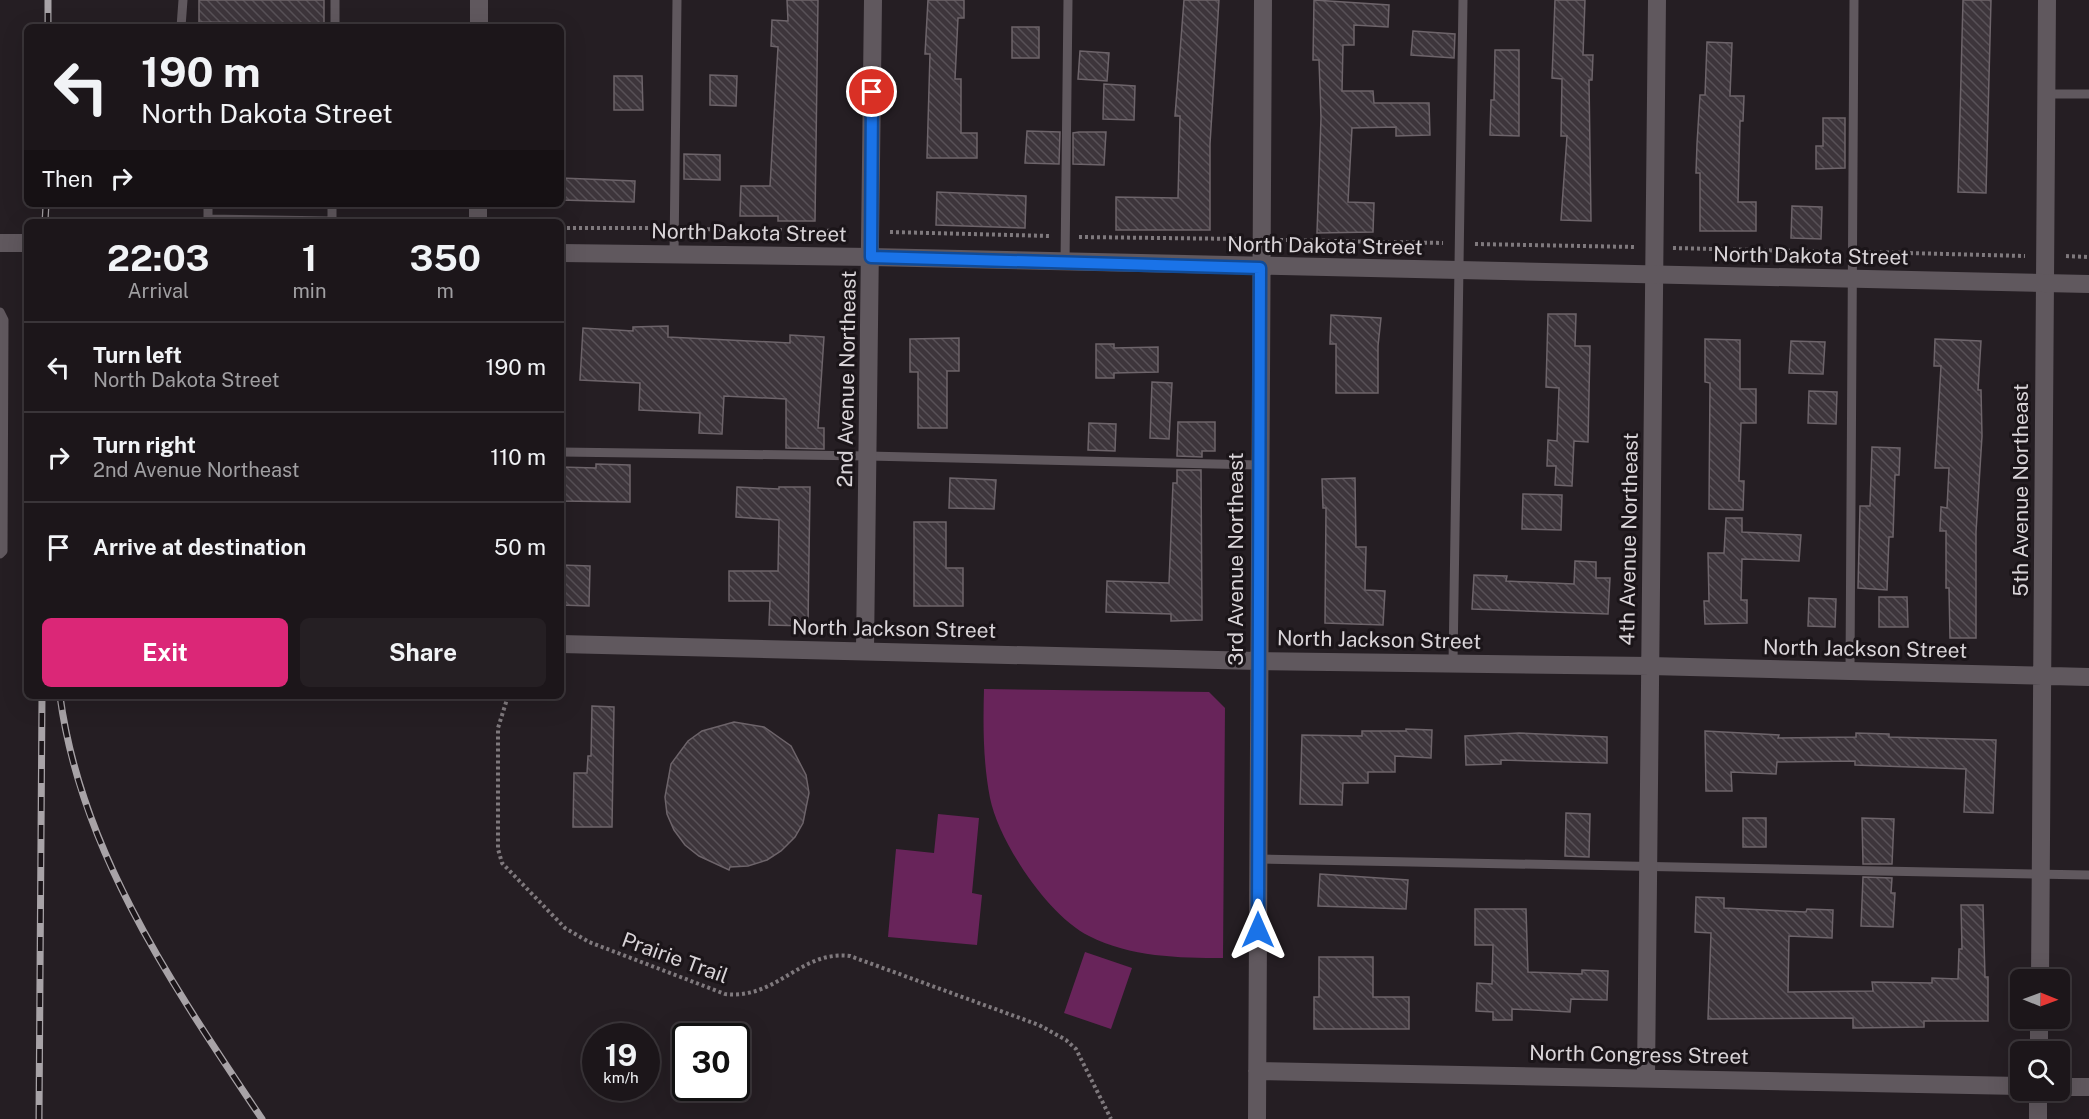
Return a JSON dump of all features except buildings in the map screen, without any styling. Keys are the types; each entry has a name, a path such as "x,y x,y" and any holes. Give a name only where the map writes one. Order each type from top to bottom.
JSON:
{"street":[{"path":"479,0 479,24"},
{"name":"2nd Avenue Northeast","path":"866,650 873,0"},
{"name":"3rd Avenue Northeast","path":"1257,1119 1263,0"},
{"name":"4th Avenue Northeast","path":"1646,1078 1657,0"},
{"name":"5th Avenue Northeast","path":"2040,969 2047,0"},
{"path":"0,243 24,243"},
{"name":"North Dakota Street","path":"564,253 871,257 1260,268 2089,284"},
{"name":"North Jackson Street","path":"564,644 1258,661 1650,666 2089,676"},
{"name":"North Congress Street","path":"1257,1071 2010,1086"},
{"path":"2070,1087 2089,1088"},
{"path":"2038,1101 2038,1119"}],"lane":[{"path":"181,24 183,0"},
{"path":"335,0 335,24"},
{"path":"674,255 677,0"},
{"path":"1065,263 1068,0"},
{"path":"1453,664 1463,0"},
{"path":"1850,671 1854,0"},
{"path":"2046,94 2089,94"},
{"path":"0,312 4,320 3,551 0,554"},
{"path":"564,452 1259,465"},
{"path":"1258,860 2089,875"}],"path":[{"path":"564,228 871,231 1066,237 1261,239 2089,257"},
{"name":"Prairie Trail","path":"507,699 498,728 498,849 502,863 565,928 589,942 725,994 743,996 761,991 816,960 834,954 850,956 1039,1025 1066,1040 1076,1049 1111,1119"}],"shaded area":[{"path":"984,689 1209,692 1225,708 1223,958 1155,955 1105,943 1073,926 1042,895 1014,856 995,816 986,771"},
{"path":"938,814 979,818 972,893 982,895 977,945 888,937 896,849 934,853"},
{"path":"1085,952 1132,968 1111,1029 1064,1013"}],"railway":[{"path":"48,0 48,24"},
{"path":"45,219 46,207"},
{"path":"39,1119 42,699"},
{"path":"61,699 71,754 88,811 110,865 166,970 262,1119"}],"route":[{"path":"872,92 871,257 1260,268 1258,930"}]}
